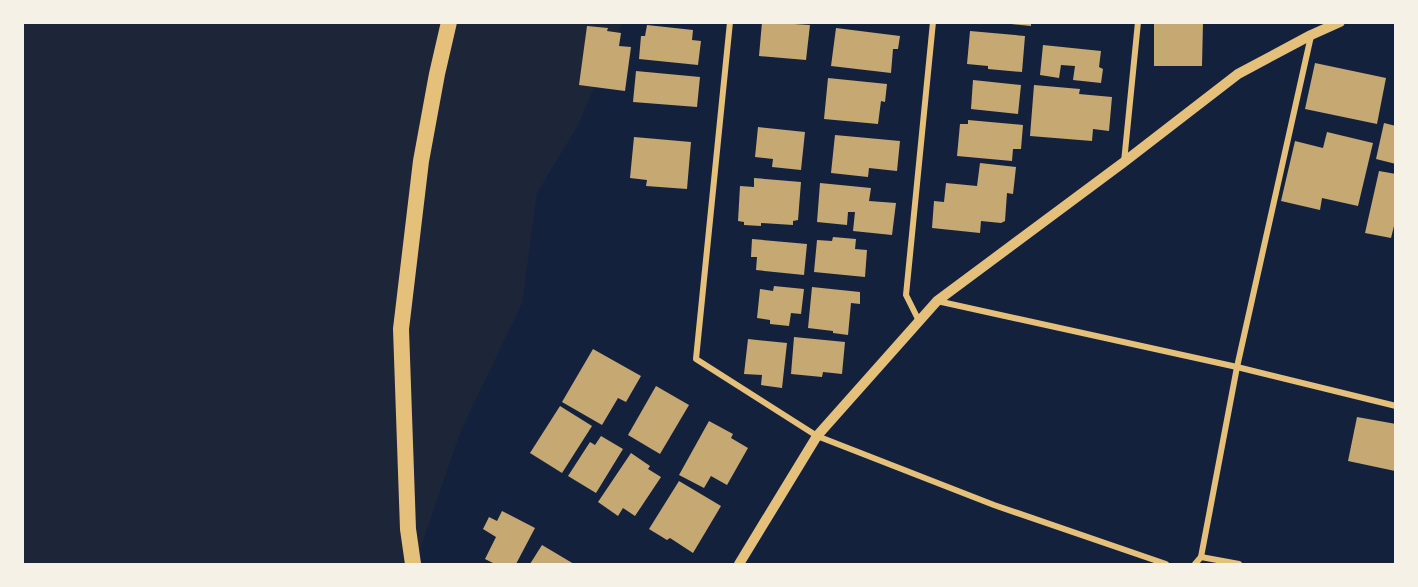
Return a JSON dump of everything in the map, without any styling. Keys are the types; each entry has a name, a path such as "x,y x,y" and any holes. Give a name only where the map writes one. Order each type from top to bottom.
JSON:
{"highway":[{"path":"413,564 408,529 401,329 421,161 449,22"}],"street":[{"path":"730,22 696,358 817,435 994,505 1166,564"},
{"path":"919,321 906,295 933,22"},
{"path":"1124,162 1138,22"},
{"path":"739,564 817,435 937,301 1238,74 1311,35 1339,23"},
{"path":"1195,564 1202,556 1238,368 1311,35"},
{"path":"937,301 1238,368 1395,406"},
{"path":"1202,556 1239,564"}],"shaded area":[{"path":"22,23 622,23 578,125 537,193 522,303 460,433 415,564 23,564"}],"building":[{"path":"762,22 810,25 806,60 759,56"},
{"path":"1011,22 1031,22 1031,26 1011,24"},
{"path":"1154,22 1203,22 1202,66 1154,66"},
{"path":"647,25 693,30 692,40 701,41 698,65 639,59 641,36 645,36"},
{"path":"587,26 608,28 607,31 621,33 619,46 631,47 625,91 579,85"},
{"path":"836,28 900,36 898,49 893,49 891,73 831,66"},
{"path":"970,31 1025,36 1022,72 988,69 988,66 967,64"},
{"path":"1043,45 1101,51 1099,67 1103,69 1101,83 1073,80 1075,66 1061,65 1059,78 1040,75"},
{"path":"1315,63 1386,78 1377,124 1305,109"},
{"path":"636,71 700,77 697,107 633,102"},
{"path":"828,78 887,84 885,102 881,101 878,124 824,119"},
{"path":"973,80 1021,85 1018,114 971,109"},
{"path":"1034,85 1080,89 1079,94 1112,97 1109,131 1093,129 1092,141 1030,136"},
{"path":"968,120 1023,125 1021,149 1013,149 1012,161 957,156 960,124 968,124"},
{"path":"1384,123 1396,126 1396,164 1376,159"},
{"path":"758,127 805,132 801,170 772,167 773,159 755,157"},
{"path":"1327,132 1373,143 1358,206 1322,198 1320,210 1281,201 1295,141 1323,148"},
{"path":"835,135 900,141 897,171 869,168 868,177 831,173"},
{"path":"634,137 691,142 687,189 646,186 647,180 630,178"},
{"path":"980,163 1016,167 1013,194 1007,193 1005,221 1001,223 981,221 980,233 932,228 934,201 944,202 946,183 977,186"},
{"path":"1379,171 1396,174 1396,227 1394,226 1391,238 1365,233"},
{"path":"754,178 801,182 798,220 793,221 793,225 761,223 761,226 744,225 744,222 738,221 740,186 754,187"},
{"path":"820,183 871,188 869,201 896,203 892,235 853,231 855,212 848,212 847,225 817,222"},
{"path":"833,237 856,239 855,249 867,250 865,277 814,272 817,240 832,241"},
{"path":"752,239 807,244 804,275 756,270 757,257 751,257"},
{"path":"774,286 804,289 801,314 791,313 789,326 770,324 770,320 757,318 760,289 773,291"},
{"path":"812,287 860,292 860,304 851,303 848,335 808,328"},
{"path":"794,337 845,342 842,374 823,372 822,377 791,374"},
{"path":"748,339 787,343 782,388 761,385 762,375 744,374"},
{"path":"593,349 641,376 626,402 618,398 602,425 562,402"},
{"path":"656,386 689,405 660,454 628,435"},
{"path":"560,406 592,426 562,473 530,453"},
{"path":"1357,417 1396,424 1395,471 1348,461"},
{"path":"709,421 733,434 731,438 748,448 727,485 711,476 704,488 679,475"},
{"path":"601,436 623,449 596,493 568,476 590,442 595,445"},
{"path":"631,453 650,466 648,469 661,477 635,516 623,508 618,516 598,502"},
{"path":"679,481 721,506 693,553 670,538 667,540 649,529"},
{"path":"502,511 535,528 516,564 495,564 485,559 496,537 483,529 489,517 497,521"},
{"path":"542,545 574,564 530,564"}]}
